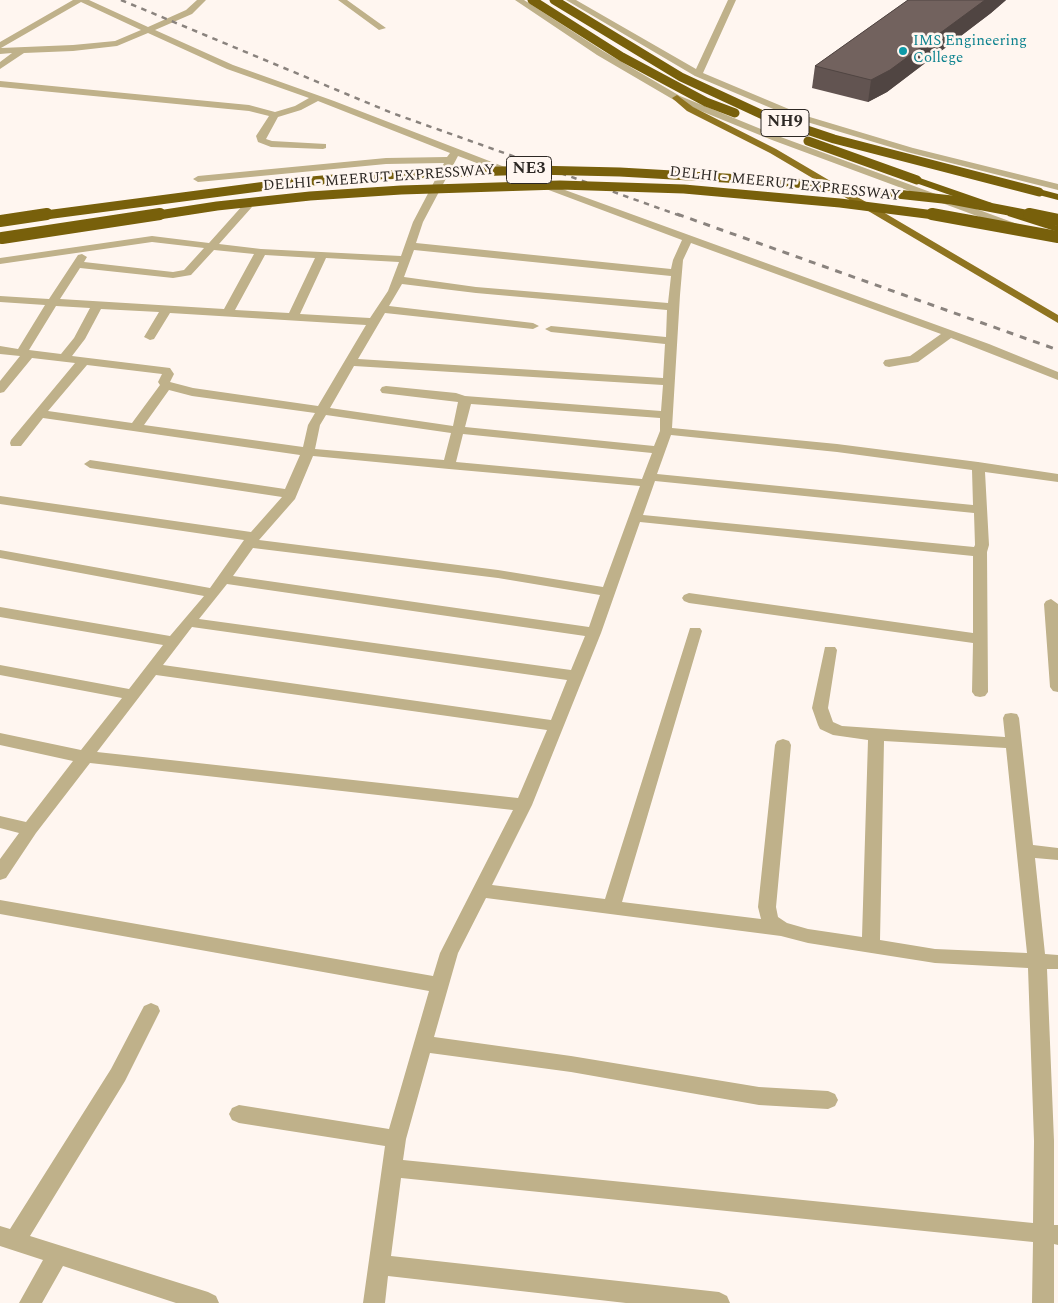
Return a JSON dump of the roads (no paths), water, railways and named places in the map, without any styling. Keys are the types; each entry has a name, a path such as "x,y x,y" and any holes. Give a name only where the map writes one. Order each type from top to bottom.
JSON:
{"highway":[{"name":"NH9","path":"532,0 622,57 706,102 818,145 1058,229"},
{"name":"NH9","path":"554,0 681,77 765,116 834,139 1058,197"},
{"name":"DELHI - MEERUT EXPRESSWAY","path":"0,221 201,193 289,183 388,175 533,170 629,172 777,180 952,200 1058,220"},
{"name":"DELHI - MEERUT EXPRESSWAY","path":"1,238 208,208 310,196 402,190 560,185 684,189 830,202 944,216 1058,237"}],"main road":[{"path":"677,98 690,109 744,135 1058,320"},
{"path":"775,138 777,143 788,151 1058,310"}],"street":[{"path":"0,46 80,0 230,66 317,98 453,156 688,238 950,333 1058,376"},
{"path":"0,51 73,48 117,43 189,12 202,0"},
{"path":"342,0 382,28"},
{"path":"519,0 677,98 711,110 775,138 1058,243"},
{"path":"570,0 728,91 800,117 861,136 1058,187"},
{"path":"698,74 732,0"},
{"path":"592,47 633,38"},
{"path":"0,66 22,50"},
{"path":"0,84 249,108 275,115 298,108 317,98"},
{"path":"711,110 728,91"},
{"path":"275,115 261,136 261,140 264,142 323,146"},
{"path":"831,158 861,136"},
{"path":"198,178 453,156"},
{"path":"0,873 30,829 214,592 252,540 288,499 308,452 314,425 394,291 418,222 453,156"},
{"path":"77,264 180,274 187,273 247,207"},
{"path":"374,1303 396,1139 449,953 524,805 594,633 666,431 673,307 678,260 688,238"},
{"path":"0,262 152,239 261,252 322,256 408,253 677,273"},
{"path":"0,389 26,353 52,302 89,248"},
{"path":"228,313 261,252"},
{"path":"293,318 322,256"},
{"path":"398,280 486,291 673,307"},
{"path":"0,299 374,322"},
{"path":"65,357 78,340 97,306"},
{"path":"382,309 533,326"},
{"path":"150,337 166,310"},
{"path":"550,329 671,342"},
{"path":"889,363 914,359 950,333"},
{"path":"0,350 166,371 168,374 164,382 169,388 322,412 458,430 660,450"},
{"path":"16,442 84,360"},
{"path":"351,362 669,382"},
{"path":"135,428 166,385"},
{"path":"386,390 456,397 462,400 667,415"},
{"path":"449,465 465,404 462,400"},
{"path":"41,414 308,452 980,510"},
{"path":"666,431 837,448 1058,478"},
{"path":"90,464 290,494"},
{"path":"978,466 982,545 980,552 980,692"},
{"path":"0,500 252,540 498,574 609,592"},
{"path":"636,518 980,552"},
{"path":"0,554 214,592"},
{"path":"222,579 594,633"},
{"path":"689,598 980,639"},
{"path":"1051,604 1055,627 1058,688"},
{"path":"0,612 174,642"},
{"path":"189,622 576,676"},
{"path":"612,908 695,632"},
{"path":"830,650 820,708 826,725 839,731 876,735 1014,743"},
{"path":"153,669 556,726"},
{"path":"0,670 133,695"},
{"path":"1011,718 1038,960 1044,1141 1051,1234 1043,1303"},
{"path":"870,946 876,735"},
{"path":"0,739 86,757 524,805"},
{"path":"781,929 770,920 767,907 783,745"},
{"path":"0,822 30,829"},
{"path":"1026,852 1058,854"},
{"path":"480,890 781,929 935,956 1058,962"},
{"path":"0,907 440,985"},
{"path":"151,1011 118,1075 7,1238 208,1303"},
{"path":"423,1044 571,1064 760,1096 828,1100"},
{"path":"239,1114 396,1139"},
{"path":"392,1168 1051,1234"},
{"path":"30,1303 58,1255"},
{"path":"380,1265 718,1303"}],"railway":[{"path":"121,0 392,113 681,216"},
{"path":"677,214 1058,350"}],"place":[{"name":"IMS Engineering College","path":"903,51"}]}
